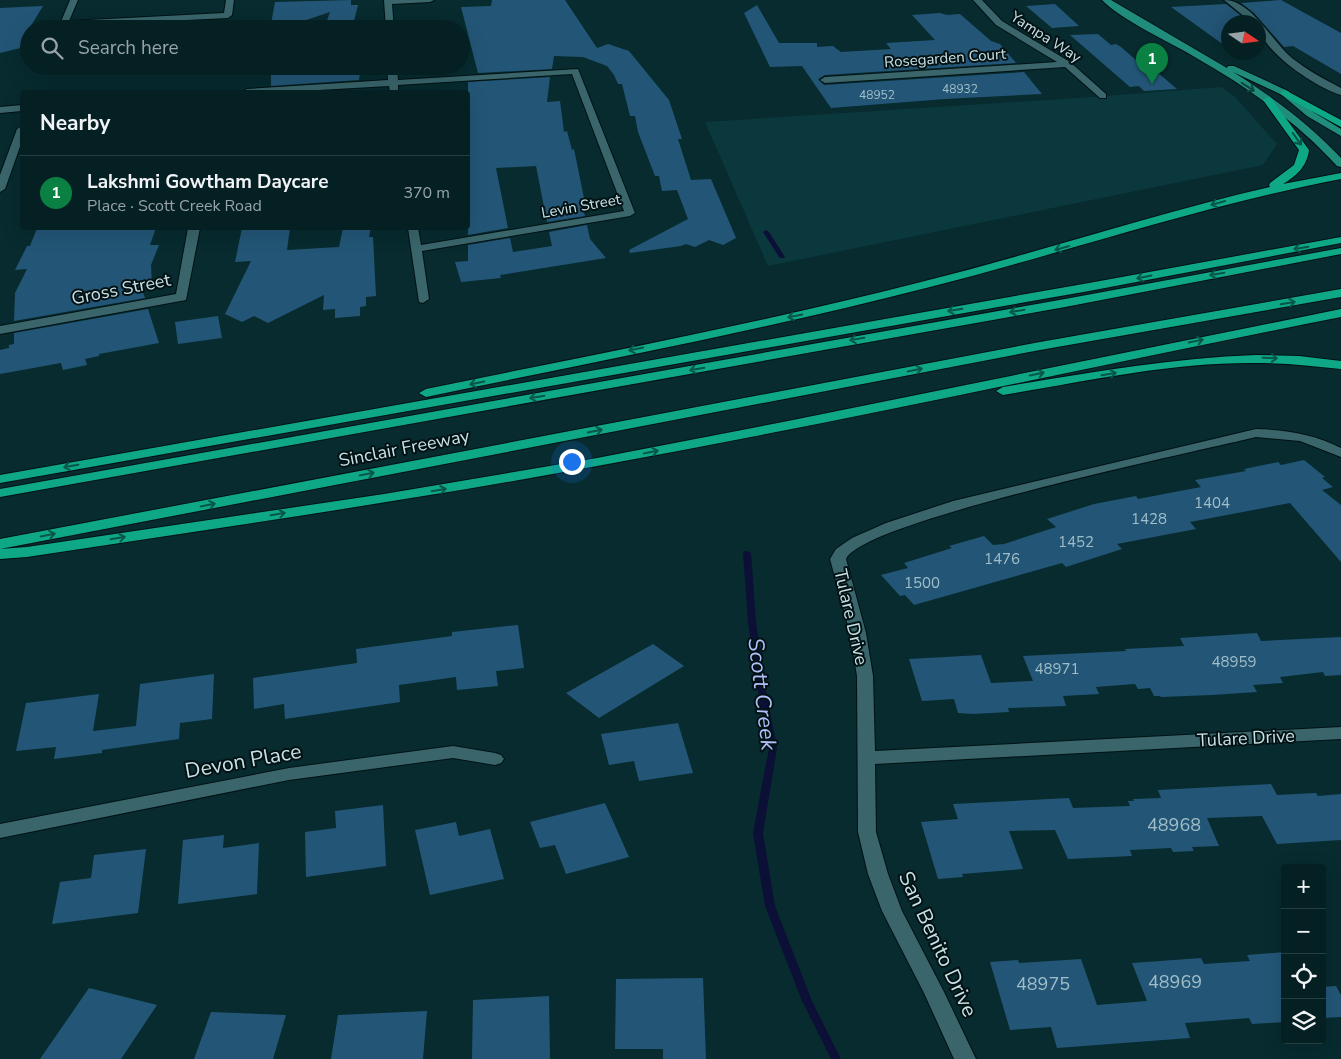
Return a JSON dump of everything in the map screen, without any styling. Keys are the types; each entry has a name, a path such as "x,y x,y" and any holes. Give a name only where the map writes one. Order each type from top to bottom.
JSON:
{"highway":[{"path":"1285,93 1341,124"},
{"path":"1265,190 1292,174 1300,166 1304,158 1304,150 1300,142 1268,100"},
{"path":"119,458 864,301 982,270 1265,190 1341,176"},
{"path":"0,493 1065,303 1263,260 1341,240"},
{"path":"0,479 1089,287 1263,260 1341,251"},
{"name":"Sinclair Freeway","path":"0,544 1040,346 1341,293"},
{"path":"0,554 410,494 597,462 818,420 1142,352 1341,313"},
{"path":"818,420 1201,361 1264,358 1341,365"}],"main road":[{"path":"1106,0 1129,17 1199,56 1268,100 1309,131 1341,164"},
{"path":"1199,56 1252,77 1285,93 1310,114 1341,133"}],"street":[{"path":"66,20 74,0"},
{"path":"137,20 228,15 230,0"},
{"path":"389,20 388,1 430,0"},
{"name":"Yampa Way","path":"977,0 998,23 1067,64 1102,96"},
{"path":"1229,0 1246,15"},
{"path":"1266,33 1274,46 1290,62 1341,92"},
{"name":"Rosegarden Court","path":"825,80 1067,64"},
{"name":"Levin Street","path":"392,82 575,71 630,213 416,249"},
{"path":"392,75 394,90"},
{"path":"276,90 392,82"},
{"path":"0,110 20,108"},
{"path":"0,189 20,134"},
{"name":"Gross Street","path":"0,330 182,297 194,230"},
{"path":"413,230 423,298"},
{"name":"Tulare Drive","path":"1341,453 1322,442 1288,434 1256,433 958,504 892,526 858,541 841,552 838,559 858,632 865,676 865,758 1341,733"},
{"name":"Devon Place","path":"0,831 289,774 453,752 495,759"},
{"name":"San Benito Drive","path":"865,758 867,832 878,874 892,911 934,992 965,1059"}],"shaded area":[{"path":"1221,87 1235,97 1277,144 1263,165 768,266 705,122 1092,97"}],"building":[{"path":"351,0 351,5 358,5 354,20 327,20 330,12 306,20 272,20 275,2"},
{"path":"492,0 565,0 597,48 608,44 629,51 669,100 682,139 678,139 691,180 711,179 736,238 723,245 709,240 695,247 686,244 630,253 629,250 688,219 677,190 662,191 659,176 655,176 638,132 635,116 630,116 622,84 618,84 607,66 583,57 554,56 552,69 478,73 470,42 470,20 464,20 461,7 491,6"},
{"path":"1281,0 1341,33 1341,74 1293,46 1284,47 1266,27 1266,15 1256,15 1241,3"},
{"path":"1055,4 1079,26 1052,28 1026,6"},
{"path":"1226,4 1240,15 1221,15 1221,43 1171,7"},
{"path":"757,5 779,43 817,43 817,47 833,46 841,52 891,49 886,43 935,40 912,15 960,14 991,41 1000,44 1016,63 825,75 818,79 824,85 1024,72 1042,94 831,108 802,66 770,67 744,13"},
{"path":"43,6 34,20 20,20 20,48 0,53 0,8"},
{"path":"1098,34 1111,45 1116,44 1121,47 1137,61 1144,61 1177,89 1144,91 1139,86 1130,87 1070,35"},
{"path":"271,75 360,75 359,80 271,86"},
{"path":"550,77 547,102 560,101 564,132 567,131 572,150 574,149 584,198 580,198 585,216 547,222 536,166 496,168 508,228 468,235 468,230 470,230 470,90 468,90 468,82"},
{"path":"587,225 590,239 606,258 500,275 501,278 461,282 455,262 468,261 468,245 510,238 513,252 552,246 549,232"},
{"path":"36,230 155,230 150,245 159,245 151,265 152,286 141,287 145,298 14,321 15,293 27,269 15,270 27,246 30,246"},
{"path":"242,230 290,230 287,250 339,247 343,230 371,230 369,237 373,237 376,296 366,297 366,306 360,307 360,316 335,318 335,309 323,310 324,295 268,323 254,316 242,322 225,314 251,261 235,262"},
{"path":"148,309 159,343 99,354 99,356 85,359 87,365 63,370 61,363 0,374 0,350 9,348 9,345 14,344 14,333"},
{"path":"218,316 222,338 178,344 175,322"},
{"path":"1304,460 1325,477 1322,478 1333,487 1322,490 1341,505 1341,562 1290,503 1190,522 1196,529 1117,544 1122,549 1066,567 1062,563 914,605 905,595 900,596 881,575 908,568 904,563 952,548 949,546 984,536 993,545 1004,544 1056,527 1047,519 1094,504 1136,496 1138,499 1201,487 1195,480 1246,471 1244,469 1278,462 1281,465"},
{"path":"518,625 524,668 496,671 498,686 457,690 456,677 399,685 400,702 285,719 284,704 254,709 253,678 357,663 356,649 452,636 452,632"},
{"path":"1257,633 1261,641 1341,637 1341,675 1325,676 1323,672 1280,677 1283,683 1253,685 1257,692 1212,695 1154,696 1150,688 1138,689 1135,684 1096,687 1099,694 1063,696 1066,706 1008,708 1009,712 973,714 958,713 954,699 922,701 909,659 981,655 991,683 1033,681 1023,656 1184,646 1180,638"},
{"path":"653,644 684,666 599,718 566,693"},
{"path":"214,674 212,719 180,723 179,739 102,750 102,753 54,759 56,747 16,751 26,703 99,694 93,731 136,726 140,684"},
{"path":"678,723 693,773 639,781 634,761 609,765 601,734"},
{"path":"1271,784 1277,795 1316,793 1318,796 1341,794 1341,840 1277,844 1262,816 1207,818 1219,846 1192,847 1194,851 1173,852 1171,848 1130,850 1132,856 1068,859 1055,830 1009,831 1023,869 962,874 963,877 938,879 921,822 958,819 953,804 1069,798 1073,808 1130,806 1128,801 1134,801 1133,799 1161,798 1158,790"},
{"path":"605,803 629,857 566,874 555,845 540,848 530,822"},
{"path":"383,805 386,866 306,877 305,832 336,828 335,811"},
{"path":"456,822 459,836 490,829 504,879 430,895 415,830"},
{"path":"224,835 223,848 259,843 257,894 178,904 183,840"},
{"path":"146,849 138,913 52,924 60,882 91,878 94,855"},
{"path":"1281,952 1281,1022 1252,1024 1249,1018 1185,1023 1190,1038 1057,1048 1051,1027 1010,1030 990,962 1018,960 1019,963 1081,959 1097,1005 1147,1001 1132,963 1201,958 1204,964 1250,961 1247,955"},
{"path":"703,978 706,1059 663,1059 663,1049 615,1049 616,979"},
{"path":"1336,986 1341,995 1341,1017 1326,1018 1326,987"},
{"path":"89,988 157,1005 121,1059 40,1059"},
{"path":"549,996 550,1059 472,1059 473,1000"},
{"path":"427,1011 423,1059 331,1059 338,1015"},
{"path":"211,1012 286,1015 273,1059 194,1059"}],"waterway":[{"name":"Scott Creek","path":"766,232 782,257"},
{"name":"Scott Creek","path":"747,553 752,622 761,686 773,748 758,833 770,906 807,1001 836,1059"}],"place":[{"name":"Lakshmi Gowtham Daycare","path":"1152,84"}]}
